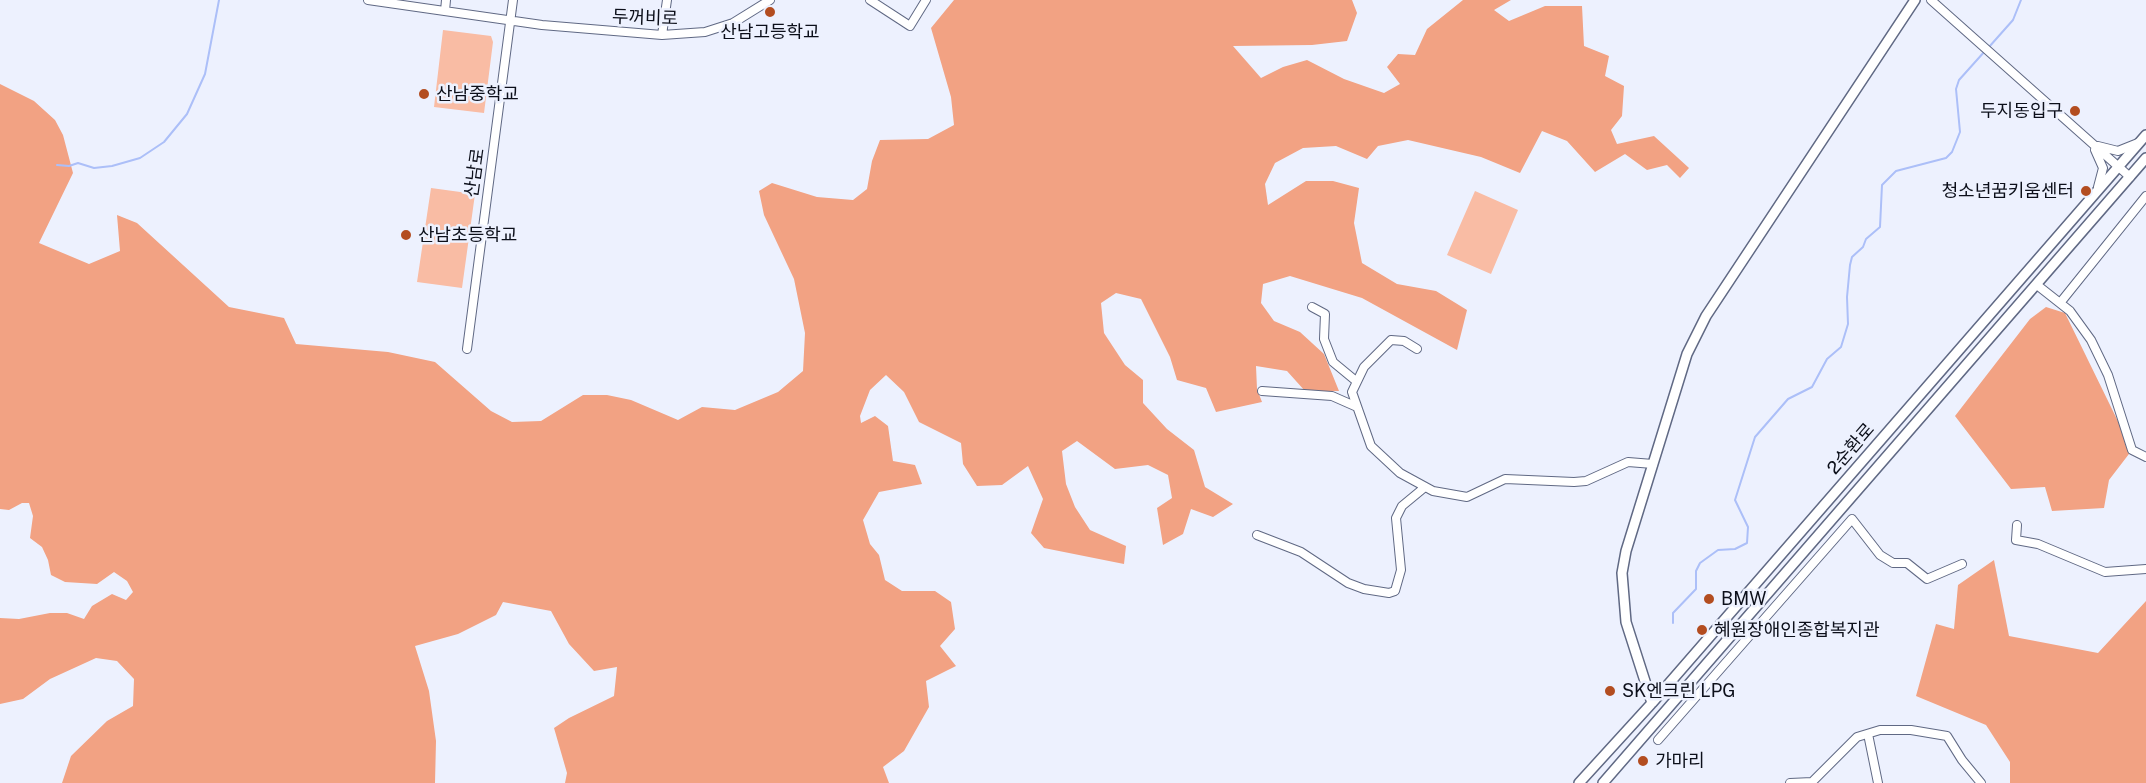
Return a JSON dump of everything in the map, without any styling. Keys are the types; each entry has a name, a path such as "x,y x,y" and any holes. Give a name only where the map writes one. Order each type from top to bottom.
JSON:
{"street":[{"name":"두꺼비로","path":"368,0 510,20 662,35 705,32 733,23 770,0"},
{"path":"445,11 446,0"},
{"name":"산남로","path":"467,349 513,0"},
{"path":"662,35 667,0"},
{"path":"870,0 910,26 926,0"},
{"path":"1652,703 1634,652 1624,614 1622,585 1626,551 1683,365 1698,329 1915,0"},
{"path":"1931,0 2130,177"},
{"path":"2089,141 2104,149 2118,151 2143,138"},
{"name":"2순환로","path":"1579,783 1652,703 2143,138"},
{"path":"2089,141 2103,168 2102,178 2096,191"},
{"name":"2순환로","path":"1603,783 2146,158"},
{"path":"2060,303 2146,196"},
{"path":"2037,285 2070,311 2091,340 2108,375 2132,450 2146,457"},
{"path":"1312,307 1325,314 1324,339 1333,363 1356,381"},
{"path":"1417,349 1404,341 1391,340 1364,367 1352,392 1371,446 1400,473 1425,487 1454,497 1467,497 1505,479 1586,481 1628,462 1653,464"},
{"path":"1262,391 1332,396 1356,407"},
{"path":"1257,535 1301,552 1348,583 1364,589 1389,593 1395,591 1401,570 1396,518 1413,495 1425,487"},
{"path":"1658,740 1852,519 1880,555 1893,563 1907,562 1927,579 1962,564"},
{"path":"2017,525 2016,540 2038,544 2105,572 2146,569"},
{"path":"1790,783 1812,782 1857,737 1880,730 1911,730 1947,736 1962,760 1981,783"},
{"path":"1868,734 1878,783"}],"shaded area":[{"path":"954,0 1352,0 1357,13 1347,41 1312,45 1233,46 1261,78 1283,67 1307,60 1344,79 1384,93 1400,84 1387,67 1398,54 1415,55 1427,29 1463,0 1511,0 1494,10 1509,21 1545,6 1582,6 1584,46 1609,56 1605,76 1624,86 1622,116 1611,130 1617,144 1654,136 1689,168 1680,178 1667,165 1647,170 1625,154 1595,172 1567,141 1542,131 1520,173 1481,157 1408,140 1378,146 1367,159 1336,146 1303,148 1275,163 1265,184 1268,205 1306,181 1333,181 1359,188 1354,223 1362,263 1397,284 1436,291 1467,310 1457,350 1362,298 1290,276 1263,284 1261,303 1274,321 1300,332 1324,354 1339,391 1305,391 1287,371 1256,366 1257,389 1262,402 1216,412 1206,388 1177,380 1170,357 1141,299 1116,293 1101,303 1104,333 1125,365 1143,380 1143,403 1167,429 1194,450 1205,487 1233,504 1213,517 1191,509 1183,534 1163,545 1157,508 1172,498 1168,475 1148,465 1115,469 1077,441 1062,451 1066,484 1075,507 1090,530 1126,546 1124,564 1044,548 1031,533 1043,499 1028,466 1002,485 977,486 963,464 961,443 919,422 904,392 886,375 870,390 860,416 861,423 875,416 888,426 893,461 915,465 922,484 879,492 863,520 870,544 879,555 885,580 902,591 935,591 951,602 955,629 940,646 956,666 926,681 929,707 904,751 883,767 889,783 565,783 567,773 554,728 614,696 617,667 594,671 569,644 551,611 503,602 496,615 458,634 415,646 429,691 436,741 435,783 62,783 71,756 107,721 133,706 134,679 117,661 96,658 50,679 23,699 0,704 0,618 19,619 50,613 67,613 84,619 92,606 112,594 126,600 133,592 127,581 114,572 97,584 65,582 51,575 42,547 30,538 33,516 29,503 22,503 9,510 0,509 0,84 34,101 55,120 63,135 73,173 39,243 89,264 120,251 117,215 137,223 229,307 284,318 296,344 388,352 435,362 491,411 512,422 541,421 583,395 607,395 631,400 678,420 702,407 735,410 778,392 803,371 805,333 794,279 764,215 759,191 772,183 817,197 853,200 867,189 872,161 880,140 928,139 954,125 951,97 931,28"},
{"path":"443,30 491,36 493,42 484,113 434,107"},
{"path":"431,188 475,194 462,288 417,282"},
{"path":"1475,191 1518,210 1491,274 1447,255"},
{"path":"2046,307 2065,313 2132,450 2109,480 2104,508 2052,511 2045,487 2011,489 1955,416 2030,319"},
{"path":"1994,560 2009,636 2098,653 2146,601 2146,783 2010,783 2010,762 1986,725 1916,696 1936,624 1954,629 1958,585"}],"waterway":[{"path":"57,165 69,166 78,163 94,168 112,166 140,158 164,142 187,114 205,74 219,0"},
{"path":"1989,47 2013,20 2021,0"},
{"path":"1673,623 1673,613 1696,589 1696,571 1700,563 1718,550 1735,549 1747,543 1748,527 1735,500 1755,437 1788,399 1812,387 1827,359 1841,347 1848,324 1847,297 1852,257 1863,247 1866,239 1880,227 1882,185 1896,171 1946,158 1952,152 1960,132 1956,89 1959,80 1985,51"}],"place":[{"name":"산남고등학교","path":"770,12"},
{"name":"산남중학교","path":"424,94"},
{"name":"두지동입구","path":"2075,111"},
{"name":"청소년꿈키움센터","path":"2086,191"},
{"name":"산남초등학교","path":"406,235"},
{"name":"BMW","path":"1709,599"},
{"name":"혜원장애인종합복지관","path":"1702,630"},
{"name":"SK엔크린 LPG","path":"1610,691"},
{"name":"가마리","path":"1643,761"}]}
